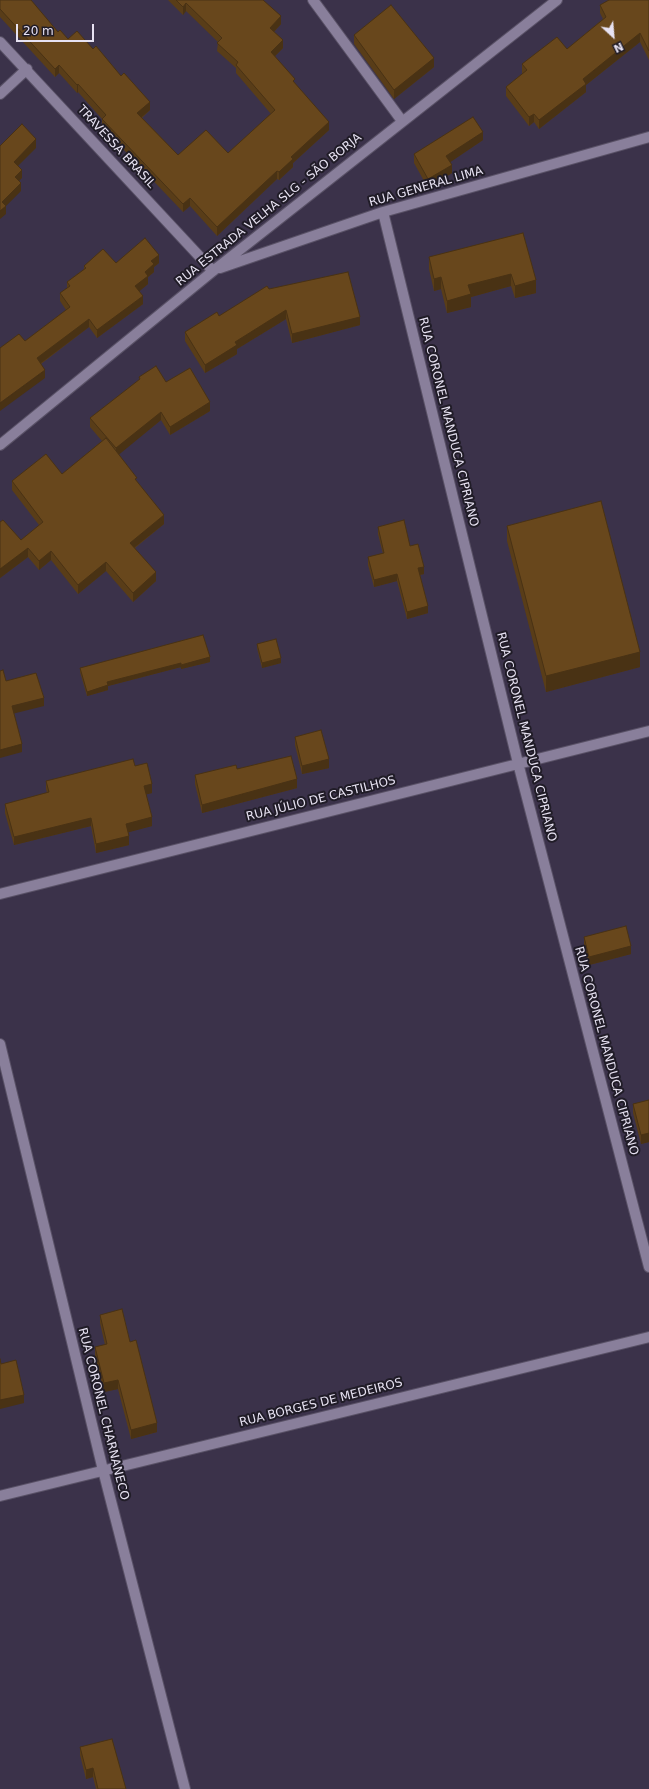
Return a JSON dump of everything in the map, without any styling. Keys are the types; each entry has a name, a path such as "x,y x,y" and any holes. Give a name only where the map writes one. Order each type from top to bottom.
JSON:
{"street":[{"path":"313,0 402,121"},
{"name":"RUA ESTRADA VELHA SLG - SÃO BORJA","path":"0,445 213,271 557,0"},
{"name":"TRAVESSA BRASIL","path":"0,42 27,69 213,271"},
{"path":"0,94 27,69"},
{"name":"RUA GENERAL LIMA","path":"213,271 383,212 649,137"},
{"name":"RUA CORONEL MANDUCA CIPRIANO","path":"383,212 518,763 649,1267"},
{"name":"RUA JÚLIO DE CASTILHOS","path":"0,894 649,730"},
{"name":"RUA CORONEL CHARNANECO","path":"0,1044 103,1470 185,1789"},
{"name":"RUA BORGES DE MEDEIROS","path":"0,1496 649,1337"}],"building":[{"path":"0,0 31,0 58,32 60,30 68,39 77,31 93,49 96,46 121,76 124,73 150,102 137,113 178,155 206,130 228,153 275,110 236,65 238,62 217,43 222,38 186,3 183,7 176,0 263,0 281,16 270,28 283,40 271,52 295,79 293,81 329,122 291,157 293,159 279,172 277,171 217,227 190,198 183,204 102,119 106,115 78,84 77,85 59,65 55,69 0,9"},
{"path":"609,0 649,0 649,51 640,33 583,79 586,84 539,120 534,114 529,117 506,87 527,70 522,64 557,37 567,49 606,17 600,5"},
{"path":"391,5 434,58 394,90 354,35"},
{"path":"473,117 483,132 446,156 452,165 428,179 414,154"},
{"path":"22,124 36,139 14,162 22,170 15,177 21,183 2,202 6,206 0,211 0,146"},
{"path":"523,233 536,280 515,286 511,274 468,285 471,294 447,301 441,277 434,279 429,257"},
{"path":"145,238 159,255 151,261 154,264 145,272 148,276 135,286 143,296 97,330 89,319 37,358 45,370 0,403 0,348 19,334 25,341 70,307 60,293 70,286 67,282 86,268 84,266 103,249 116,263"},
{"path":"348,272 360,317 292,334 286,310 235,342 237,345 205,365 185,332 217,312 219,316 267,286 269,289"},
{"path":"156,366 166,382 190,368 210,402 170,427 161,412 116,448 90,418 140,379 139,377"},
{"path":"106,438 137,478 135,479 164,515 130,543 156,572 133,593 106,562 78,585 51,551 39,561 28,548 0,569 0,522 3,520 21,540 43,522 12,481 46,454 62,474"},
{"path":"601,501 640,652 546,676 507,526"},
{"path":"404,520 410,546 418,544 424,567 418,568 428,606 407,612 397,574 374,580 368,557 384,553 378,527"},
{"path":"203,635 210,657 107,682 108,685 87,692 80,668"},
{"path":"276,639 281,658 262,663 257,644"},
{"path":"3,670 6,681 36,673 44,698 12,706 22,744 0,750 0,671"},
{"path":"321,730 329,759 302,766 295,737"},
{"path":"291,756 297,779 202,805 195,775 236,765 237,769"},
{"path":"133,759 135,766 147,763 152,784 144,786 152,817 126,824 129,836 96,844 91,818 14,837 5,804 49,792 46,781"},
{"path":"626,926 631,946 589,957 584,937"},
{"path":"649,1100 649,1133 641,1135 633,1104"},
{"path":"122,1309 130,1342 136,1340 157,1423 131,1430 118,1380 104,1383 95,1347 107,1344 100,1315"},
{"path":"0,1359 1,1364 16,1360 24,1395 0,1400"},
{"path":"112,1739 126,1789 98,1789 93,1768 86,1770 80,1747"}]}
